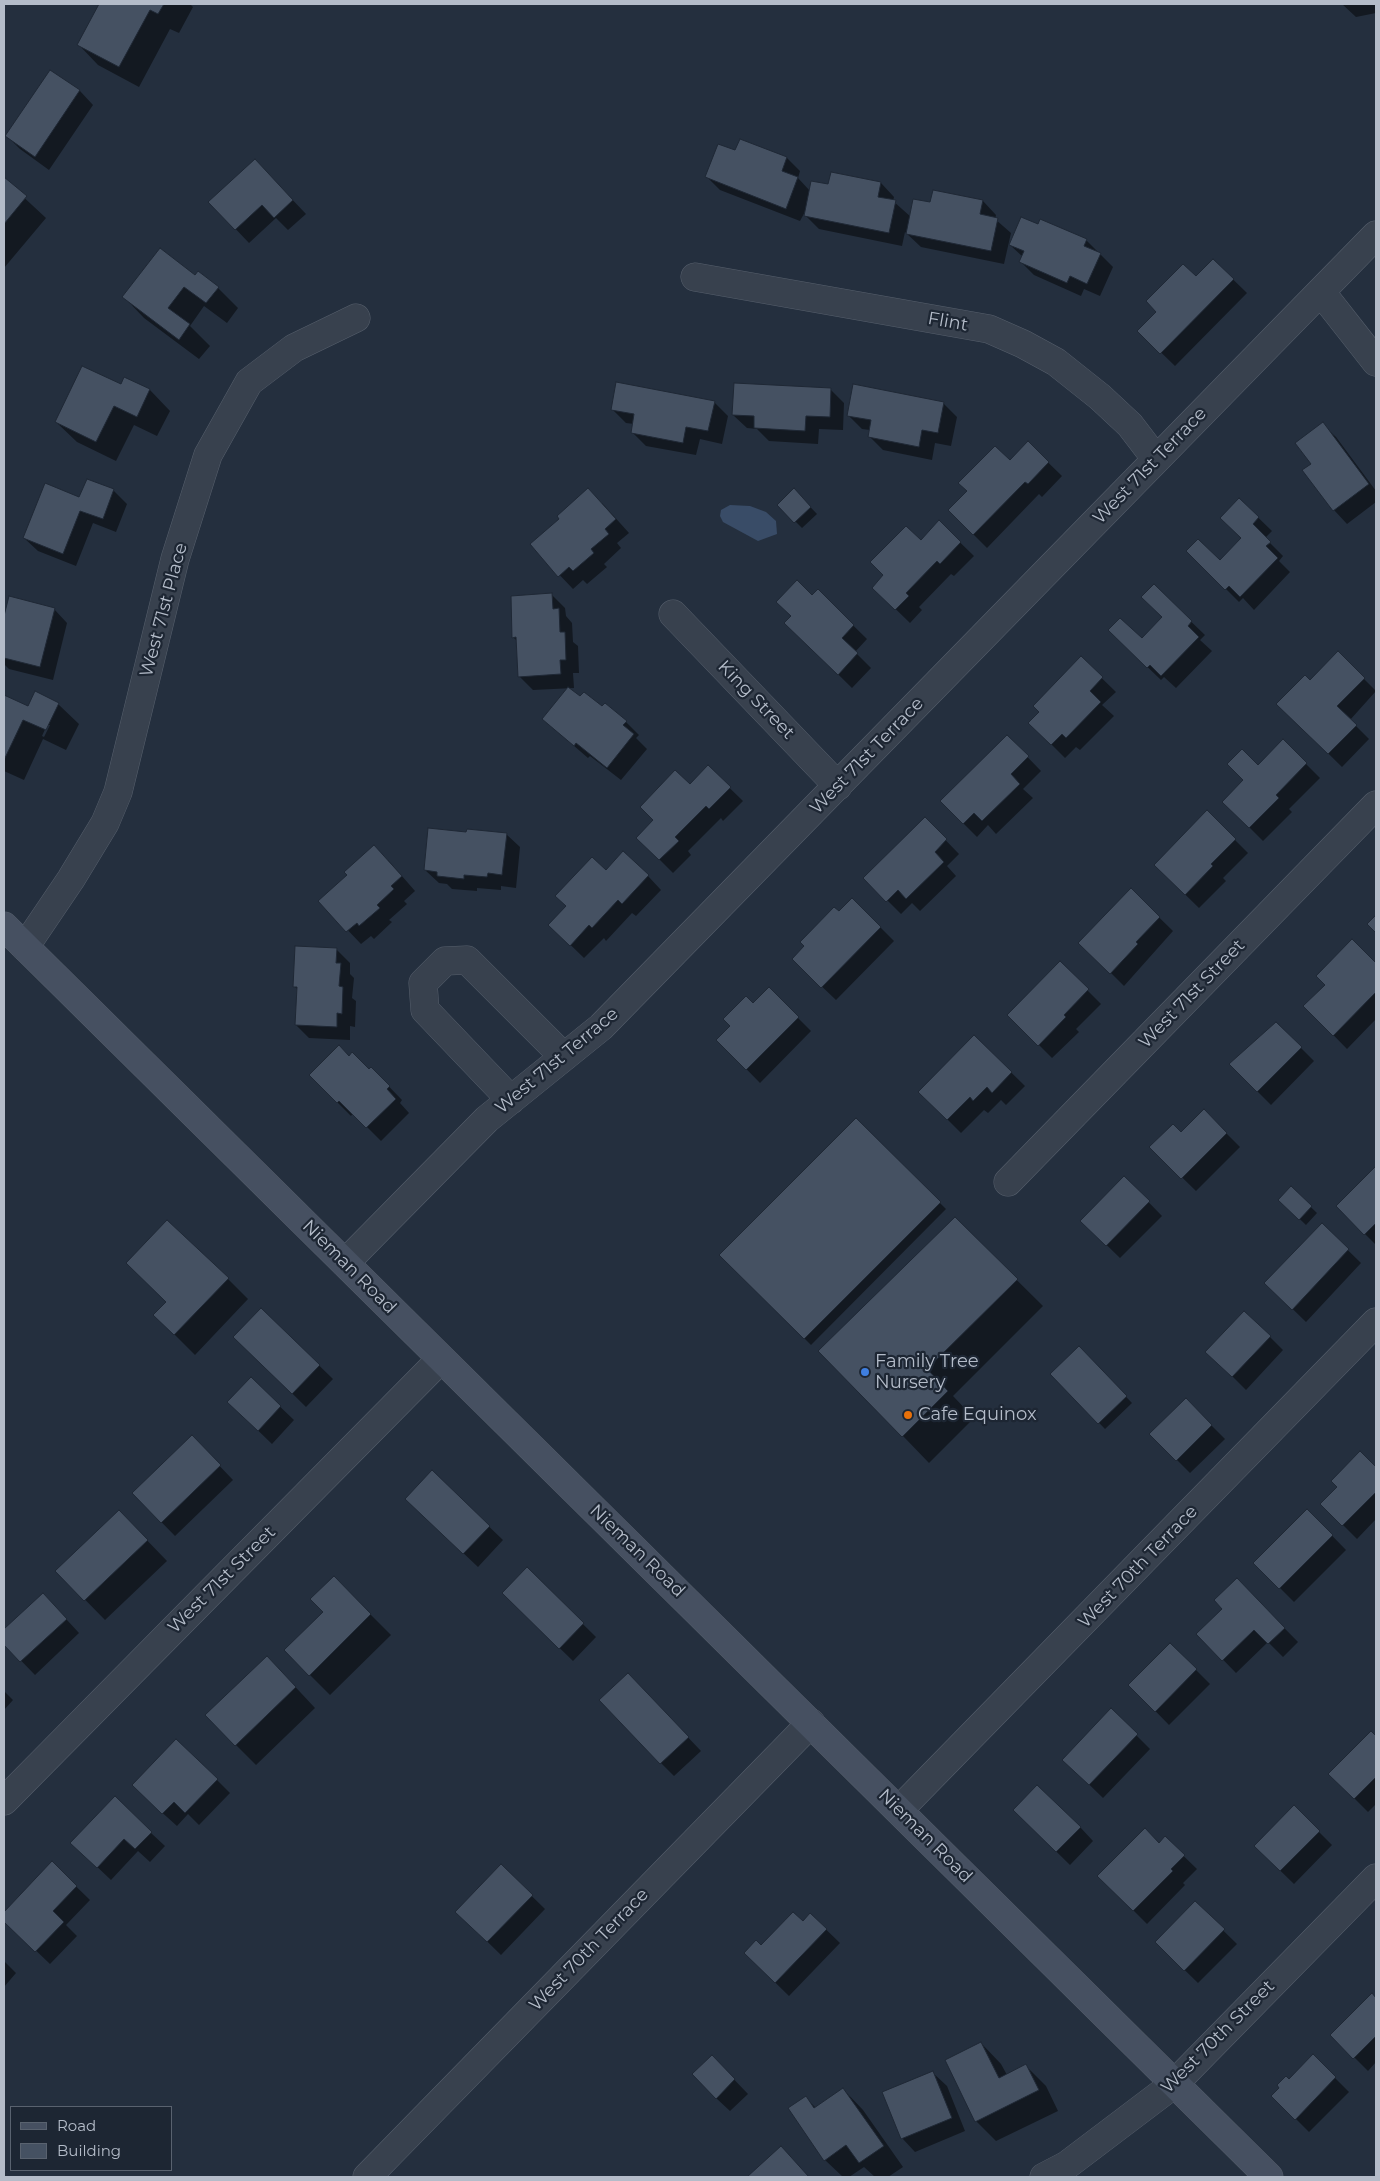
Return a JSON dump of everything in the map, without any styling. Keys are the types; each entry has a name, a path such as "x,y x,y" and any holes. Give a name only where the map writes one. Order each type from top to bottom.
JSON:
{"main road":[{"name":"Nieman Road","path":"4,926 1269,2177"}],"street":[{"name":"West 71st Terrace","path":"345,1263 487,1119 601,1028 1376,235"},
{"name":"Flint","path":"695,278 989,329 1024,344 1056,362 1100,396 1130,425 1156,459"},
{"path":"1321,292 1376,362"},
{"name":"West 71st Place","path":"25,947 71,879 104,823 118,792 175,559 208,455 249,382 294,348 356,318"},
{"name":"King Street","path":"673,614 838,786"},
{"name":"West 71st Street","path":"1008,1182 1376,805"},
{"path":"512,1100 425,1010 423,983 446,961 467,960 564,1057"},
{"name":"West 70th Terrace","path":"899,1810 1376,1322"},
{"name":"West 71st Street","path":"4,1801 441,1359"},
{"name":"West 70th Terrace","path":"367,2177 811,1723"},
{"name":"West 70th Street","path":"1044,2177 1068,2165 1174,2084 1376,1878"}],"water":[{"path":"730,505 750,506 766,512 776,521 777,534 758,541 723,522 720,516 721,510"}],"building":[{"path":"99,4 164,4 158,14 150,10 119,67 77,45"},
{"path":"50,70 80,90 35,157 5,136"},
{"path":"740,139 787,157 782,171 798,177 786,209 705,177 718,144 735,150"},
{"path":"255,159 293,200 274,218 262,205 235,230 208,202"},
{"path":"831,172 881,182 878,197 896,200 889,233 804,216 811,181 828,184"},
{"path":"4,177 27,196 4,224"},
{"path":"933,190 983,200 980,214 998,218 991,251 906,234 913,199 930,202"},
{"path":"1021,217 1038,224 1040,219 1087,239 1084,246 1101,253 1087,284 1070,276 1067,283 1019,262 1024,251 1009,245"},
{"path":"160,248 195,275 198,271 219,287 206,303 184,287 168,308 190,324 179,340 122,297"},
{"path":"1213,259 1234,279 1160,354 1137,331 1156,312 1146,301 1183,264 1196,276"},
{"path":"82,366 121,384 124,377 150,389 137,417 114,406 96,442 55,422"},
{"path":"616,382 715,401 708,431 686,427 683,443 631,433 634,414 611,410"},
{"path":"734,383 831,388 830,417 806,416 805,431 754,428 754,416 732,415"},
{"path":"853,384 944,402 938,433 922,430 919,447 868,437 871,420 847,416"},
{"path":"1323,422 1369,484 1333,511 1302,470 1311,464 1295,443"},
{"path":"1028,441 1049,462 1028,484 1025,482 973,535 948,510 967,491 958,483 995,446 1010,460"},
{"path":"87,479 114,489 103,519 80,511 63,554 23,538 45,483 79,497"},
{"path":"588,488 616,519 605,529 609,534 591,549 594,553 573,571 569,567 558,577 530,544 559,519 557,516"},
{"path":"794,488 811,507 794,523 777,505"},
{"path":"1239,498 1259,517 1253,524 1271,542 1266,546 1278,558 1240,597 1229,586 1225,590 1186,551 1198,539 1220,560 1241,538 1220,518"},
{"path":"939,520 961,542 940,564 937,561 906,593 909,596 895,610 872,588 883,575 870,562 906,526 921,540"},
{"path":"797,580 812,595 818,589 854,625 842,638 858,653 838,675 784,623 791,616 776,602"},
{"path":"1154,584 1192,621 1188,626 1199,637 1161,676 1150,665 1147,668 1108,630 1120,618 1142,638 1162,617 1141,597"},
{"path":"552,593 553,609 559,608 560,632 565,632 566,660 560,660 561,674 518,677 516,637 512,638 511,596"},
{"path":"9,596 55,608 40,667 4,658 4,616"},
{"path":"1338,651 1365,678 1337,706 1357,725 1328,754 1276,704 1305,675 1310,680"},
{"path":"1081,656 1103,677 1090,691 1101,702 1066,738 1062,734 1051,745 1028,723 1039,712 1033,706"},
{"path":"568,687 580,696 584,692 602,706 605,703 627,721 623,725 634,734 607,768 576,743 574,746 542,719"},
{"path":"35,691 59,703 46,730 23,720 4,760 4,695 28,706"},
{"path":"1007,735 1029,756 1011,774 1020,784 982,821 974,813 963,824 940,801"},
{"path":"1283,739 1307,763 1276,795 1279,798 1249,828 1222,802 1243,780 1227,764 1242,749 1258,765"},
{"path":"708,765 731,787 709,809 706,806 675,837 679,841 659,860 636,838 653,820 640,807 675,770 690,784"},
{"path":"1207,810 1236,839 1211,864 1213,866 1185,895 1154,865"},
{"path":"925,817 947,839 935,852 944,862 906,899 898,890 886,902 863,878"},
{"path":"428,828 466,832 467,829 507,833 502,875 488,873 487,877 464,875 464,879 437,876 437,872 424,870"},
{"path":"374,845 402,876 391,886 394,889 377,905 380,908 359,926 357,923 346,932 318,901 347,875 344,872"},
{"path":"623,851 649,875 622,904 618,900 592,928 589,925 570,946 548,925 566,906 555,896 592,857 606,870"},
{"path":"1131,888 1160,917 1136,942 1138,944 1110,974 1078,943"},
{"path":"852,898 881,927 821,988 792,959 804,946 800,942 834,907 839,911"},
{"path":"1376,915 1376,933 1367,924"},
{"path":"1352,939 1376,963 1376,992 1333,1036 1303,1006 1325,985 1316,976"},
{"path":"295,946 337,948 336,963 341,963 339,986 343,987 342,1014 337,1013 337,1027 295,1025 297,987 293,987"},
{"path":"1060,961 1089,989 1064,1015 1066,1017 1038,1046 1007,1015"},
{"path":"769,987 799,1017 746,1070 716,1040 730,1026 723,1019 746,996 753,1003"},
{"path":"1276,1022 1302,1047 1257,1092 1229,1064"},
{"path":"974,1035 1012,1072 992,1093 987,1087 973,1101 970,1097 947,1120 918,1092"},
{"path":"339,1045 349,1056 352,1052 369,1069 371,1067 390,1086 387,1089 396,1099 366,1128 309,1075"},
{"path":"1204,1109 1227,1133 1181,1179 1149,1147 1173,1124 1181,1132"},
{"path":"856,1118 941,1202 804,1339 719,1255"},
{"path":"1376,1166 1376,1223 1364,1235 1336,1206"},
{"path":"1124,1176 1150,1201 1106,1246 1080,1221"},
{"path":"1291,1186 1312,1206 1299,1220 1278,1200"},
{"path":"955,1217 1018,1279 927,1369 948,1391 902,1437 818,1351"},
{"path":"167,1220 229,1278 174,1335 153,1315 166,1302 126,1263"},
{"path":"1322,1223 1349,1249 1292,1310 1264,1283"},
{"path":"261,1308 320,1365 292,1394 233,1337"},
{"path":"1244,1311 1271,1336 1232,1377 1205,1352"},
{"path":"1079,1346 1127,1396 1098,1424 1050,1374"},
{"path":"251,1377 281,1406 258,1431 227,1402"},
{"path":"1186,1398 1212,1425 1176,1461 1149,1434"},
{"path":"192,1435 221,1465 161,1523 132,1493"},
{"path":"1360,1451 1376,1467 1376,1492 1342,1526 1320,1504 1337,1487 1331,1481"},
{"path":"432,1470 490,1526 463,1554 405,1499"},
{"path":"1307,1509 1333,1535 1279,1589 1253,1563"},
{"path":"119,1510 148,1540 84,1601 55,1571"},
{"path":"527,1567 584,1623 559,1649 502,1593"},
{"path":"334,1576 371,1614 309,1676 284,1650 323,1612 310,1599"},
{"path":"1237,1578 1285,1628 1268,1644 1254,1630 1222,1661 1196,1634 1222,1609 1214,1600"},
{"path":"43,1593 67,1619 20,1662 4,1645 4,1629"},
{"path":"1170,1643 1197,1669 1155,1712 1128,1685"},
{"path":"267,1656 296,1687 235,1746 205,1715"},
{"path":"628,1673 689,1737 660,1764 599,1700"},
{"path":"1111,1708 1138,1734 1089,1785 1062,1760"},
{"path":"1371,1731 1376,1736 1376,1777 1354,1799 1328,1774"},
{"path":"176,1739 218,1779 185,1813 174,1802 162,1814 132,1785"},
{"path":"1037,1785 1081,1827 1056,1852 1013,1810"},
{"path":"115,1796 152,1832 135,1849 124,1839 97,1868 70,1843"},
{"path":"1294,1805 1320,1831 1280,1871 1254,1846"},
{"path":"1145,1828 1159,1843 1165,1836 1185,1855 1171,1869 1173,1871 1133,1911 1097,1876"},
{"path":"52,1861 77,1886 53,1911 64,1922 35,1952 4,1922 4,1912"},
{"path":"501,1864 533,1895 487,1942 455,1912"},
{"path":"1195,1901 1225,1929 1184,1971 1155,1942"},
{"path":"793,1912 803,1921 810,1913 827,1929 775,1983 744,1953 756,1940 761,1945"},
{"path":"1372,1993 1376,1998 1376,2036 1353,2059 1330,2035"},
{"path":"981,2042 999,2078 1026,2064 1039,2090 975,2122 945,2060"},
{"path":"1313,2054 1336,2077 1295,2120 1271,2096 1279,2088 1277,2085 1286,2076 1289,2079"},
{"path":"712,2055 735,2079 716,2099 692,2074"},
{"path":"933,2071 952,2118 901,2139 882,2092"},
{"path":"843,2088 884,2146 859,2163 846,2145 824,2161 788,2108 806,2096 814,2108"},
{"path":"781,2146 809,2177 747,2177"}],"place":[{"name":"Family Tree Nursery","path":"865,1372"},
{"name":"Cafe Equinox","path":"908,1415"}]}
